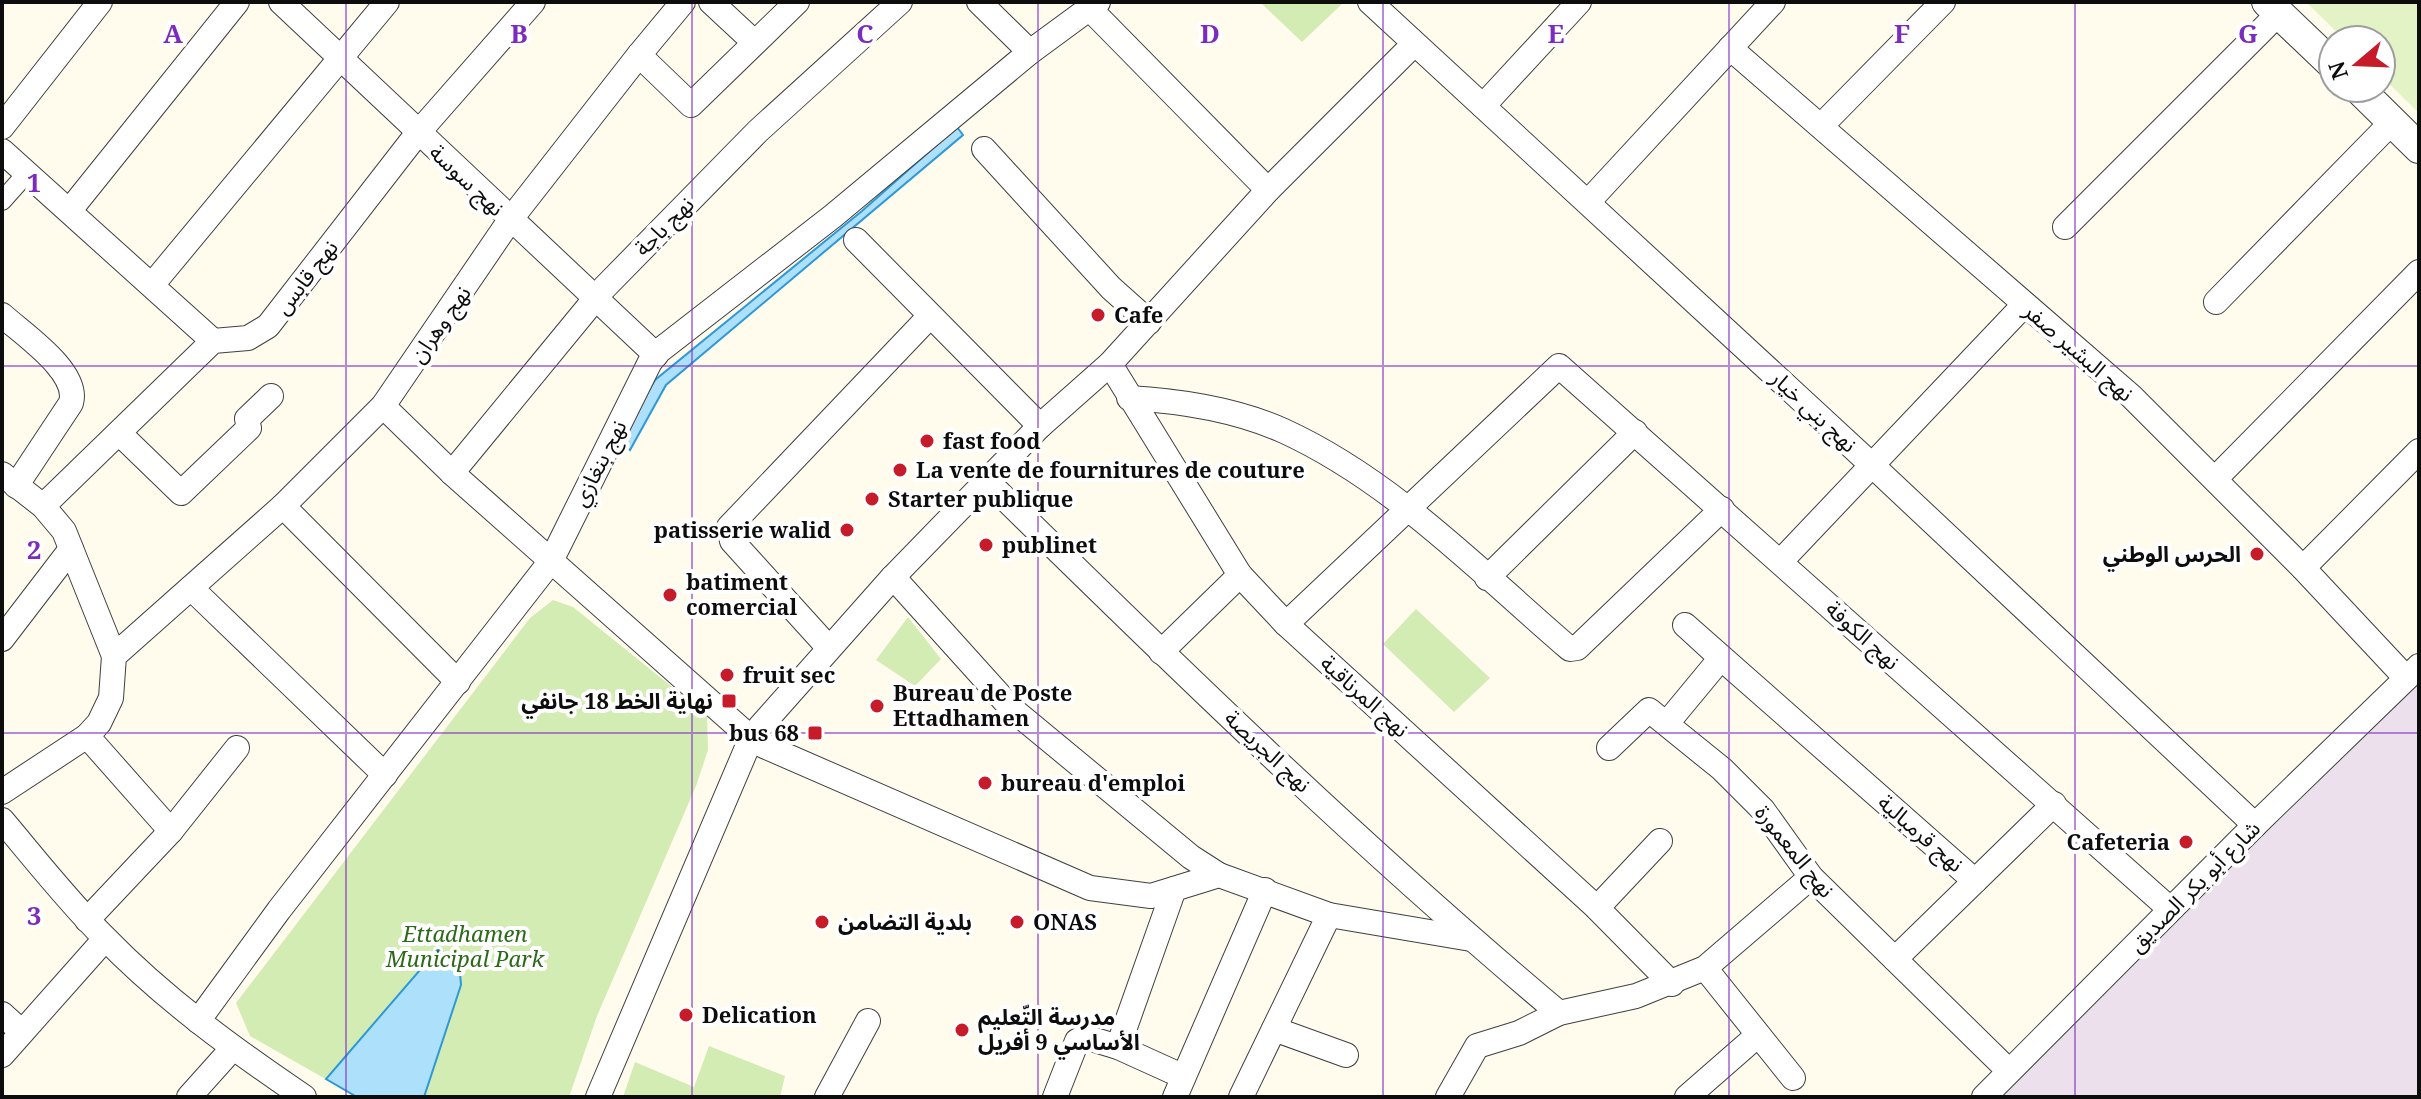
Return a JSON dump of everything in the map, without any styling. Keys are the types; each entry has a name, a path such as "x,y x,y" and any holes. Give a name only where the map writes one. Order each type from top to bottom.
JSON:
{"street":[{"path":"2,127 100,2"},
{"path":"70,210 237,2"},
{"name":"نهج سوسة","path":"281,2 417,134 656,355"},
{"path":"152,285 337,58 387,2"},
{"name":"نهج قابس","path":"213,341 248,338 268,326 417,134 533,2"},
{"name":"نهج وهران","path":"114,656 283,506 383,406 510,220 683,2"},
{"path":"711,2 754,42"},
{"path":"639,55 691,105 797,2"},
{"name":"نهج باجة","path":"452,473 596,297 758,131 900,2"},
{"path":"979,2 1030,52"},
{"path":"1483,106 1579,2"},
{"path":"1588,202 1773,2"},
{"path":"1821,126 1943,2"},
{"path":"1094,5 1268,190"},
{"name":"نهج بنغازي","path":"198,1021 551,561 656,355 833,216 1030,52 1094,5"},
{"name":"نهج بني خيار","path":"1379,5 1413,45 1588,202 2255,825"},
{"path":"2065,227 2273,7 2317,50"},
{"path":"598,1097 753,739 828,647 893,577 1040,426 1110,364 1268,190 1413,45"},
{"name":"نهج البشير صفر","path":"1730,48 2131,396 2303,568 2413,672"},
{"path":"2374,104 2419,148"},
{"path":"2216,302 2392,122"},
{"path":"984,149 1111,288 1149,322"},
{"path":"2,151 213,341 43,506"},
{"path":"2,201 27,173"},
{"path":"856,240 1040,426"},
{"path":"2215,479 2419,272"},
{"path":"1781,561 1874,467 2024,305"},
{"path":"2,315 67,374 73,388 71,403 9,480 43,506 64,531 114,656 107,713 87,736 2,792"},
{"path":"828,647 732,541 729,527 930,316"},
{"name":"نهج المرناقية","path":"1110,364 1240,575 1286,624 1597,908 1672,984"},
{"name":"نهج الكوفة","path":"1407,508 1555,368 1563,368 2170,909"},
{"path":"119,433 181,493 249,428 247,419 271,396"},
{"path":"1129,398 1222,410 1283,431 1336,460 1407,508 1574,649 1722,509"},
{"path":"383,406 452,473 753,739 1090,888 1151,896 1219,875"},
{"path":"1487,578 1635,432"},
{"path":"2303,568 2419,451"},
{"name":"نهج الجريصة","path":"986,480 1161,652 1471,939 1559,1013"},
{"path":"283,506 458,682"},
{"path":"1286,624 1407,508"},
{"path":"2,639 71,549"},
{"path":"1161,652 1240,575"},
{"path":"893,577 1012,709 1191,857 1219,875 1329,915 1471,939"},
{"path":"191,588 385,775"},
{"name":"نهج قرمبالية","path":"1685,625 1969,876 1721,658 1685,625"},
{"path":"1609,748 1649,710 1668,722 1721,658"},
{"name":"شارع أبو بكر الصديق","path":"1984,1097 2170,909 2413,672"},
{"name":"نهج المعمورة","path":"1668,722 1763,810 1811,877 2009,1071"},
{"path":"87,736 171,831"},
{"path":"87,920 171,831 237,748"},
{"path":"1895,959 1969,876 2054,804"},
{"path":"2,820 105,939 232,1049 304,1097"},
{"path":"1597,908 1660,841"},
{"path":"1448,1097 1477,1046 1519,1033 1559,1013 1672,984 1705,968 1811,877"},
{"path":"1118,1047 1174,889"},
{"path":"1055,1097 1081,1037 1118,1047 1179,1087 1265,890"},
{"path":"1241,1097 1329,915"},
{"path":"2,1055 105,939"},
{"path":"1705,968 1793,1078"},
{"path":"2,1014 22,1032"},
{"path":"827,1097 868,1021"},
{"path":"1274,1029 1346,1055"},
{"path":"1687,1097 1758,1035"},
{"path":"189,1097 232,1049"}],"shaded area":[{"path":"2419,670 2419,1097 1993,1097"}],"green space":[{"path":"1260,2 1344,2 1302,42"},
{"path":"2306,2 2419,2 2419,113 2397,92 2397,24 2329,24"},
{"name":"Ettadhamen Municipal Park","path":"553,600 573,607 707,715 708,750 696,786 597,1016 569,1097 357,1097 250,1036 236,1003 530,618"},
{"path":"1416,609 1490,678 1454,712 1383,644"},
{"path":"908,617 941,659 915,686 876,660"},
{"path":"709,1046 785,1076 780,1097 623,1097 635,1062 694,1087"}],"water":[{"path":"957,127 963,135 666,385 630,450 618,442 655,380 862,211"},
{"path":"438,949 459,961 461,985 424,1097 357,1097 326,1079"}],"place":[{"name":"Cafe","path":"1098,315"},
{"name":"fast food","path":"927,441"},
{"name":"La vente de fournitures de couture","path":"900,470"},
{"name":"Starter publique","path":"872,499"},
{"name":"patisserie walid","path":"847,530"},
{"name":"publinet","path":"986,545"},
{"name":"الحرس الوطني","path":"2257,554"},
{"name":"batiment comercial","path":"670,595"},
{"name":"fruit sec","path":"727,675"},
{"name":"نهاية الخط 18 جانفي","path":"729,701"},
{"name":"Bureau de Poste Ettadhamen","path":"877,706"},
{"name":"bus 68","path":"815,733"},
{"name":"bureau d'emploi","path":"985,783"},
{"name":"Cafeteria","path":"2186,842"},
{"name":"بلدية التضامن","path":"822,922"},
{"name":"ONAS","path":"1017,922"},
{"name":"Delication","path":"686,1015"},
{"name":"مدرسة التّعليم الأساسي 9 أفريل","path":"962,1030"}]}
